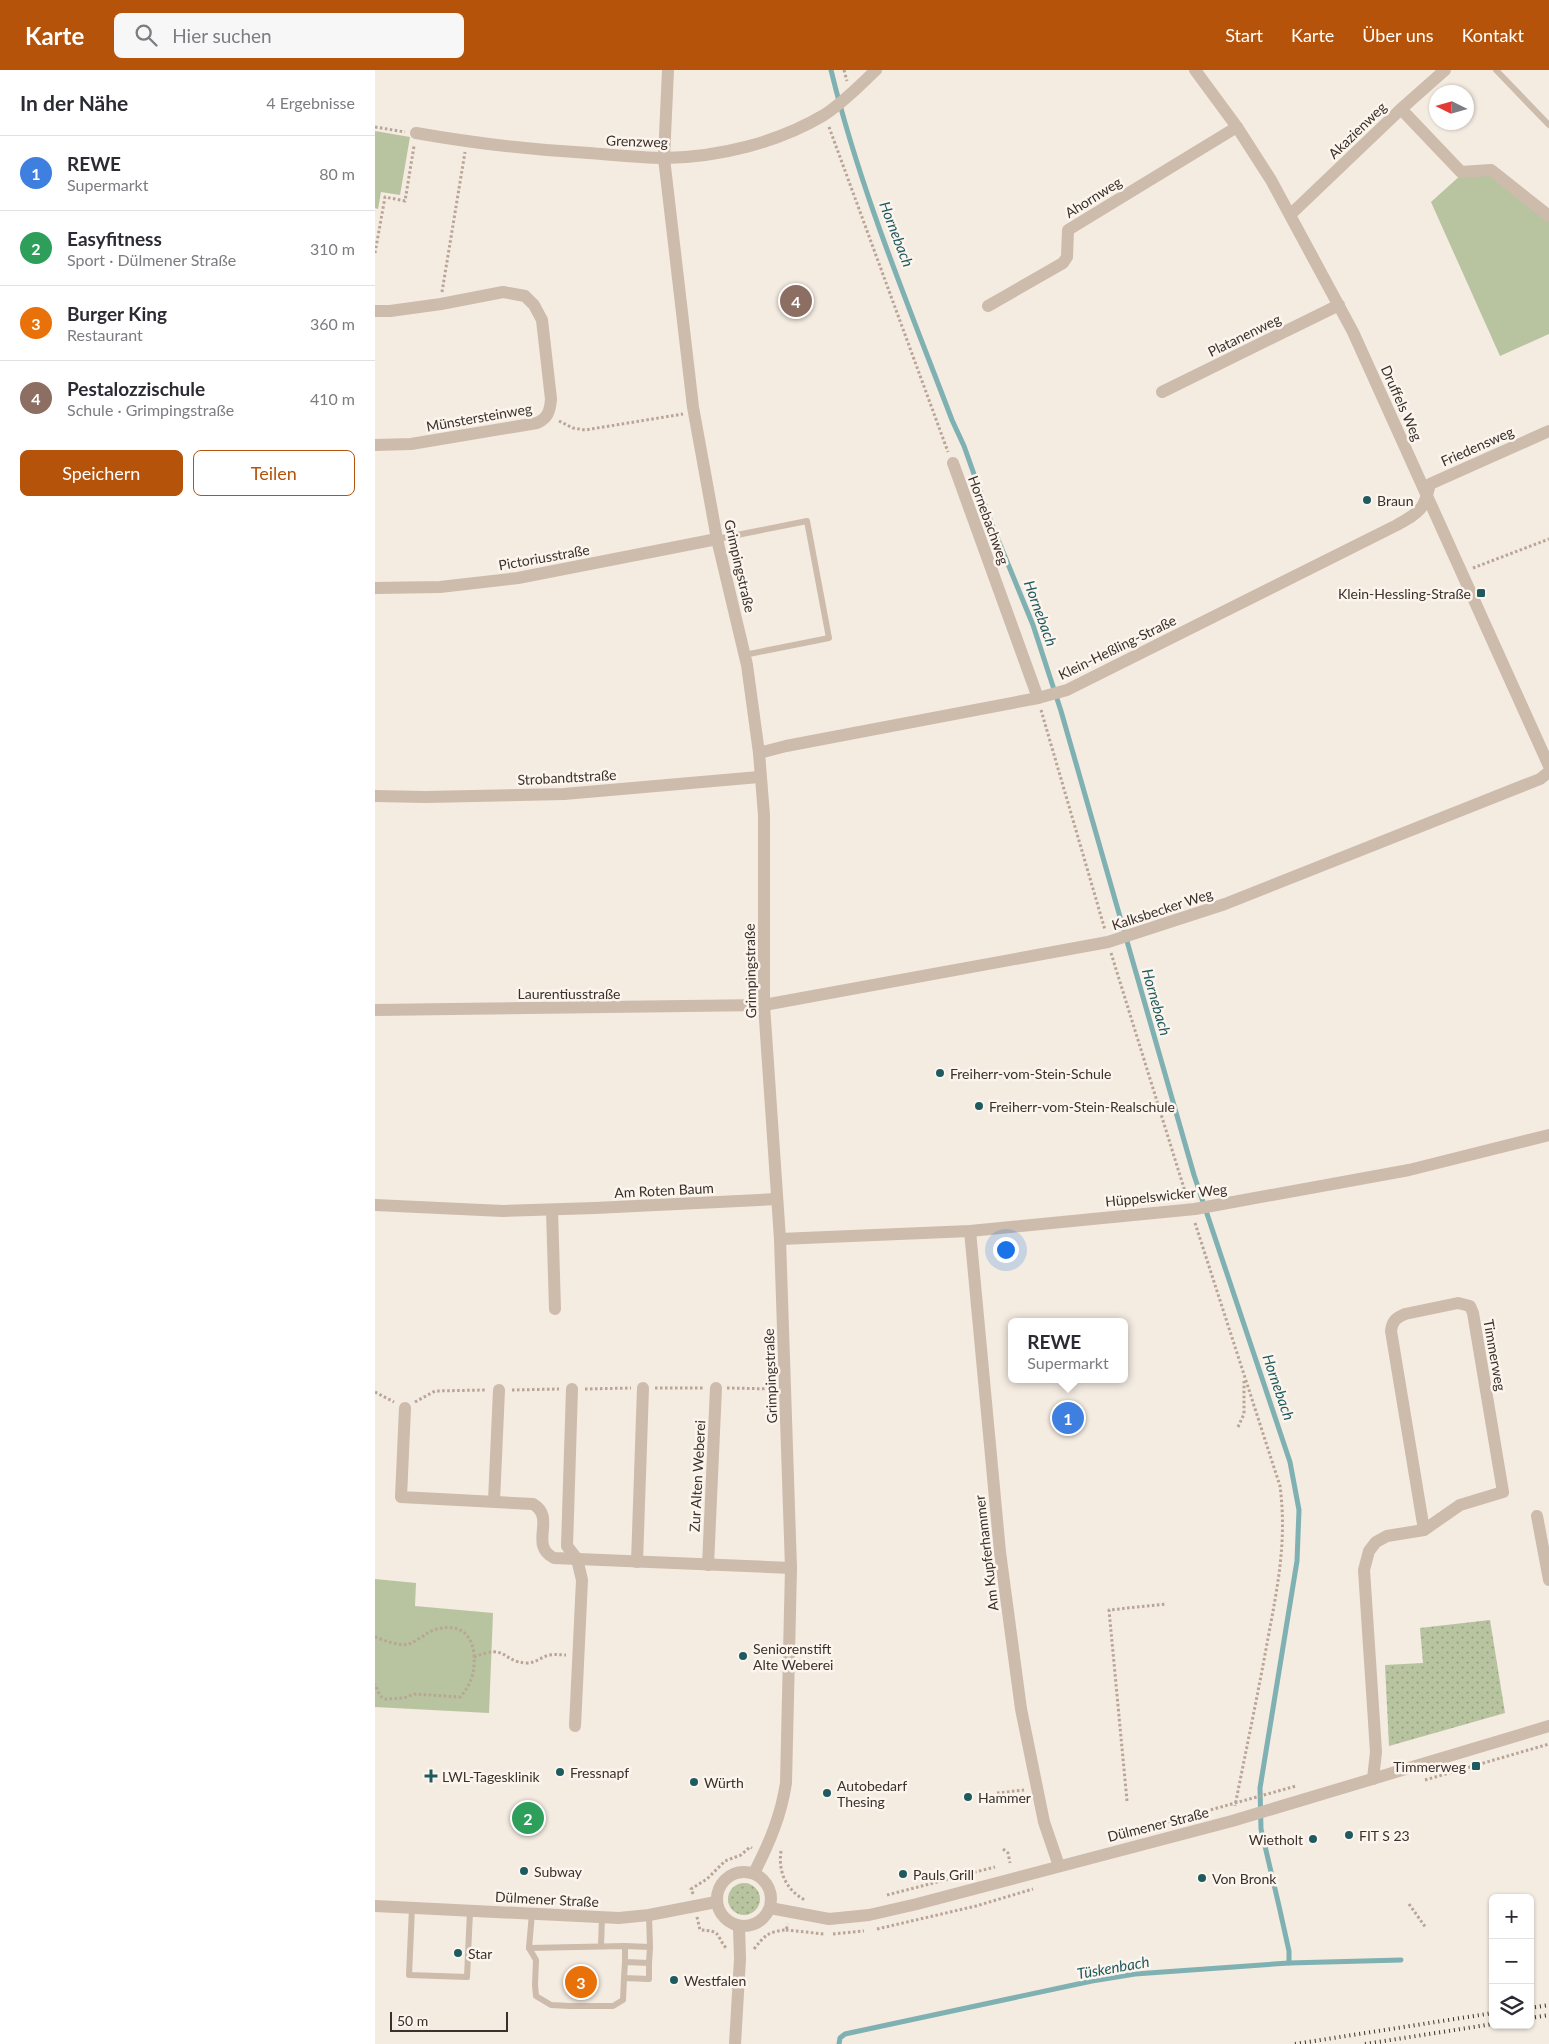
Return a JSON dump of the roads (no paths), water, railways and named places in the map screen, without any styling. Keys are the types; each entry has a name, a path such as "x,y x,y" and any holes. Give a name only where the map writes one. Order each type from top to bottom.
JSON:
{"street":[{"name":"Grimpingstraße","path":"668,70 664,158 694,412 717,539 744,655 759,753 759,778 764,815 764,1005 780,1239 791,1568 786,1783 781,1810 754,1873"},
{"name":"Grenzweg","path":"416,133 467,142 535,150 664,158 732,150 765,141 824,115 851,95 875,70"},
{"name":"Druffels Weg","path":"1195,70 1237,127 1291,214 1353,332 1549,766"},
{"name":"Akazienweg","path":"1291,214 1401,109 1445,70"},
{"path":"1401,109 1461,172 1491,170 1549,216"},
{"name":"Ahornweg","path":"987,306 1063,263 1067,257 1068,230 1237,127"},
{"name":"Münstersteinweg","path":"375,311 390,311 441,304 503,292 525,296 534,305 542,320 551,399 550,410 547,416 537,423 411,444 375,445"},
{"name":"Platanenweg","path":"1162,392 1339,305"},
{"name":"Friedensweg","path":"1427,497 1430,484 1549,431"},
{"name":"Hornebachweg","path":"953,463 1038,698"},
{"name":"Klein-Heßling-Straße","path":"759,753 786,746 1038,698 1067,690 1397,525 1419,513 1427,497"},
{"name":"Pictoriusstraße","path":"375,588 440,587 518,578 717,539"},
{"name":"Kalksbecker Weg","path":"764,1005 1108,942 1136,934 1225,904 1348,857 1540,778 1549,772"},
{"name":"Strobandtstraße","path":"375,796 425,797 564,794 759,778"},
{"name":"Laurentiusstraße","path":"375,1010 764,1005"},
{"name":"Hüppelswicker Weg","path":"780,1239 970,1231 1193,1210 1409,1170 1549,1135"},
{"name":"Am Roten Baum","path":"375,1205 503,1211 777,1199"},
{"path":"552,1210 555,1309"},
{"name":"Am Kupferhammer","path":"970,1231 1000,1552 1021,1709 1045,1822 1059,1866"},
{"name":"Timmerweg","path":"1373,1779 1376,1752 1364,1570 1369,1551 1376,1542 1387,1536 1423,1530 1460,1505 1503,1492 1473,1313 1470,1306 1458,1304 1405,1314 1392,1322 1391,1340 1423,1530"},
{"path":"637,1562 643,1388"},
{"name":"Zur Alten Weberei","path":"708,1565 716,1388"},
{"path":"572,1389 567,1546 577,1559 582,1580 575,1726"},
{"path":"495,1501 499,1390"},
{"path":"405,1408 401,1497 533,1504 540,1508 543,1513 543,1548 547,1554 554,1558 791,1568"},
{"path":"1537,1516 1549,1580"},
{"name":"Dülmener Straße","path":"770,1908 829,1919 869,1915 1232,1821 1549,1726"},
{"path":"735,1873 754,1873 763,1879 769,1887 772,1897 770,1908 766,1916 758,1923 749,1926 739,1926 724,1918 719,1911 716,1902 717,1893 727,1877 735,1873"},
{"name":"Dülmener Straße","path":"375,1906 619,1918 649,1915 716,1902"},
{"path":"735,2044 740,1949 739,1926"}],"lane":[{"path":"1495,70 1549,125"},
{"path":"717,539 807,521 829,638 744,655"},
{"path":"412,1908 409,1975 467,1978 470,1911"},
{"path":"532,1913 529,1948 537,1960 535,1986 537,1996 551,2005 613,2006 623,2000 625,1946"},
{"path":"625,1978 649,1978 649,1915"},
{"path":"601,1946 602,1917"},
{"path":"529,1948 650,1947"},
{"path":"625,1962 649,1963"}],"waterway":[{"name":"Hornebach","path":"831,70 870,203 952,420 964,446 992,525 1033,625 1061,711 1194,1175 1290,1462 1299,1510 1297,1561 1260,1788 1261,1829 1289,1951 1289,1963"},
{"name":"Tüskenbach","path":"839,2044 840,2038 845,2034 1092,1981 1135,1974 1289,1963 1401,1960"}],"railway":[{"path":"1534,2007 1549,2005"},
{"path":"1295,2044 1489,2014"},
{"path":"1534,2017 1549,2015"},
{"path":"1365,2044 1489,2025"}],"place":[{"name":"Pestalozzischule","path":"796,301"},
{"name":"Braun","path":"1367,500"},
{"name":"Klein-Hessling-Straße","path":"1481,593"},
{"name":"Freiherr-vom-Stein-Schule","path":"940,1073"},
{"name":"Freiherr-vom-Stein-Realschule","path":"979,1106"},
{"name":"REWE","path":"1068,1418"},
{"name":"Seniorenstift Alte Weberei","path":"743,1656"},
{"name":"Timmerweg","path":"1476,1766"},
{"name":"Fressnapf","path":"560,1772"},
{"name":"LWL-Tagesklinik","path":"431,1776"},
{"name":"Würth","path":"694,1782"},
{"name":"Autobedarf Thesing","path":"827,1793"},
{"name":"Hammer","path":"968,1797"},
{"name":"Easyfitness","path":"528,1818"},
{"name":"FIT S 23","path":"1349,1835"},
{"name":"Wietholt","path":"1313,1839"},
{"name":"Subway","path":"524,1871"},
{"name":"Pauls Grill","path":"903,1874"},
{"name":"Von Bronk","path":"1202,1878"},
{"name":"Star","path":"458,1953"},
{"name":"Westfalen","path":"674,1980"},
{"name":"Burger King","path":"581,1982"}]}
